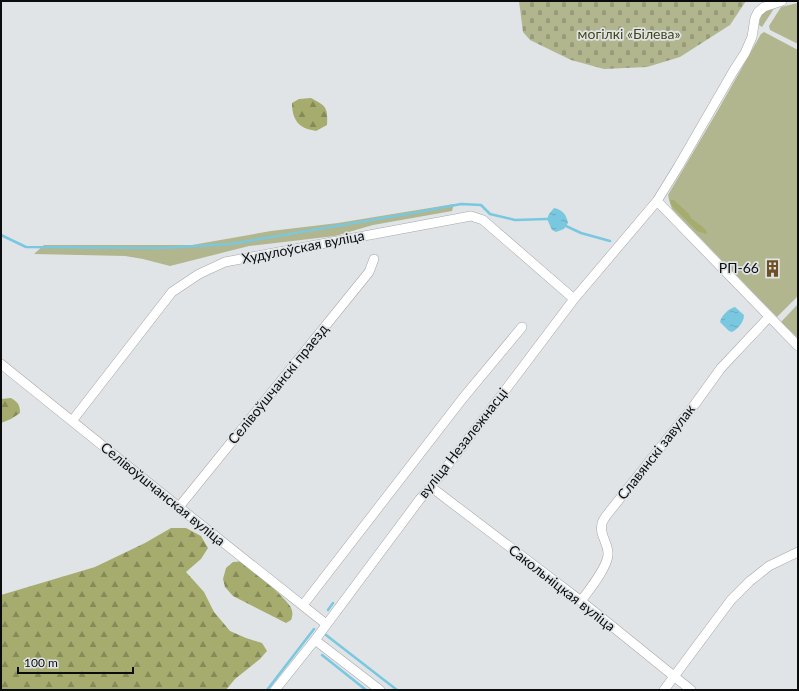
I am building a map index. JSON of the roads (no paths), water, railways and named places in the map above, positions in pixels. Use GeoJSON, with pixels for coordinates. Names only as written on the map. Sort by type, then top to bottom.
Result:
{"type":"FeatureCollection","features":[{"type":"Feature","properties":{"kind":"street","name":"вуліца Незалежнасці"},"geometry":{"type":"LineString","coordinates":[[275,690],[315,640],[420,499],[574,299],[657,200],[745,53],[752,37],[755,18],[758,12],[779,1],[782,1]]}},
{"type":"Feature","properties":{"kind":"street"},"geometry":{"type":"LineString","coordinates":[[657,200],[798,346]]}},
{"type":"Feature","properties":{"kind":"street","name":"Худулоўская вуліца"},"geometry":{"type":"LineString","coordinates":[[72,421],[172,292],[199,274],[225,262],[471,216],[483,220],[574,299]]}},
{"type":"Feature","properties":{"kind":"street","name":"Селівоўшчанскі праезд"},"geometry":{"type":"LineString","coordinates":[[179,507],[368,272],[374,259]]}},
{"type":"Feature","properties":{"kind":"street","name":"Славянскі завулак"},"geometry":{"type":"LineString","coordinates":[[580,601],[604,568],[608,556],[608,548],[601,530],[606,516],[695,404],[721,368],[769,317]]}},
{"type":"Feature","properties":{"kind":"street","name":"вуліца Незалежнасці"},"geometry":{"type":"LineString","coordinates":[[303,605],[463,398],[522,328]]}},
{"type":"Feature","properties":{"kind":"street","name":"Селівоўшчанская вуліца"},"geometry":{"type":"LineString","coordinates":[[1,364],[326,624]]}},
{"type":"Feature","properties":{"kind":"street","name":"Сакольніцкая вуліца"},"geometry":{"type":"LineString","coordinates":[[430,487],[580,601],[691,690]]}},
{"type":"Feature","properties":{"kind":"street"},"geometry":{"type":"LineString","coordinates":[[664,690],[731,600],[750,581],[769,566],[798,552]]}},
{"type":"Feature","properties":{"kind":"street"},"geometry":{"type":"LineString","coordinates":[[315,640],[380,690]]}},
{"type":"Feature","properties":{"kind":"water"},"geometry":{"type":"Polygon","coordinates":[[[554,208],[564,213],[568,223],[564,229],[556,232],[552,230],[547,219],[554,208]]]}},
{"type":"Feature","properties":{"kind":"water"},"geometry":{"type":"Polygon","coordinates":[[[735,307],[744,315],[744,318],[740,325],[732,332],[720,322],[722,317],[730,309],[735,307]]]}},
{"type":"Feature","properties":{"kind":"waterway"},"geometry":{"type":"LineString","coordinates":[[1,235],[26,247],[163,248],[231,244],[461,204],[481,205],[490,214],[515,220],[547,219]]}},
{"type":"Feature","properties":{"kind":"waterway"},"geometry":{"type":"LineString","coordinates":[[566,226],[581,233],[610,241]]}},
{"type":"Feature","properties":{"kind":"waterway"},"geometry":{"type":"LineString","coordinates":[[328,610],[333,603]]}},
{"type":"Feature","properties":{"kind":"waterway"},"geometry":{"type":"LineString","coordinates":[[267,690],[314,629]]}},
{"type":"Feature","properties":{"kind":"waterway"},"geometry":{"type":"LineString","coordinates":[[326,635],[397,690]]}},
{"type":"Feature","properties":{"kind":"waterway"},"geometry":{"type":"LineString","coordinates":[[322,655],[366,690]]}},
{"type":"Feature","properties":{"kind":"place","name":"РП-66"},"geometry":{"type":"Point","coordinates":[772,268]}},
{"type":"Feature","properties":{"kind":"park label","name":"могілкі «Білева»"},"geometry":{"type":"Point","coordinates":[629,34]}}]}
